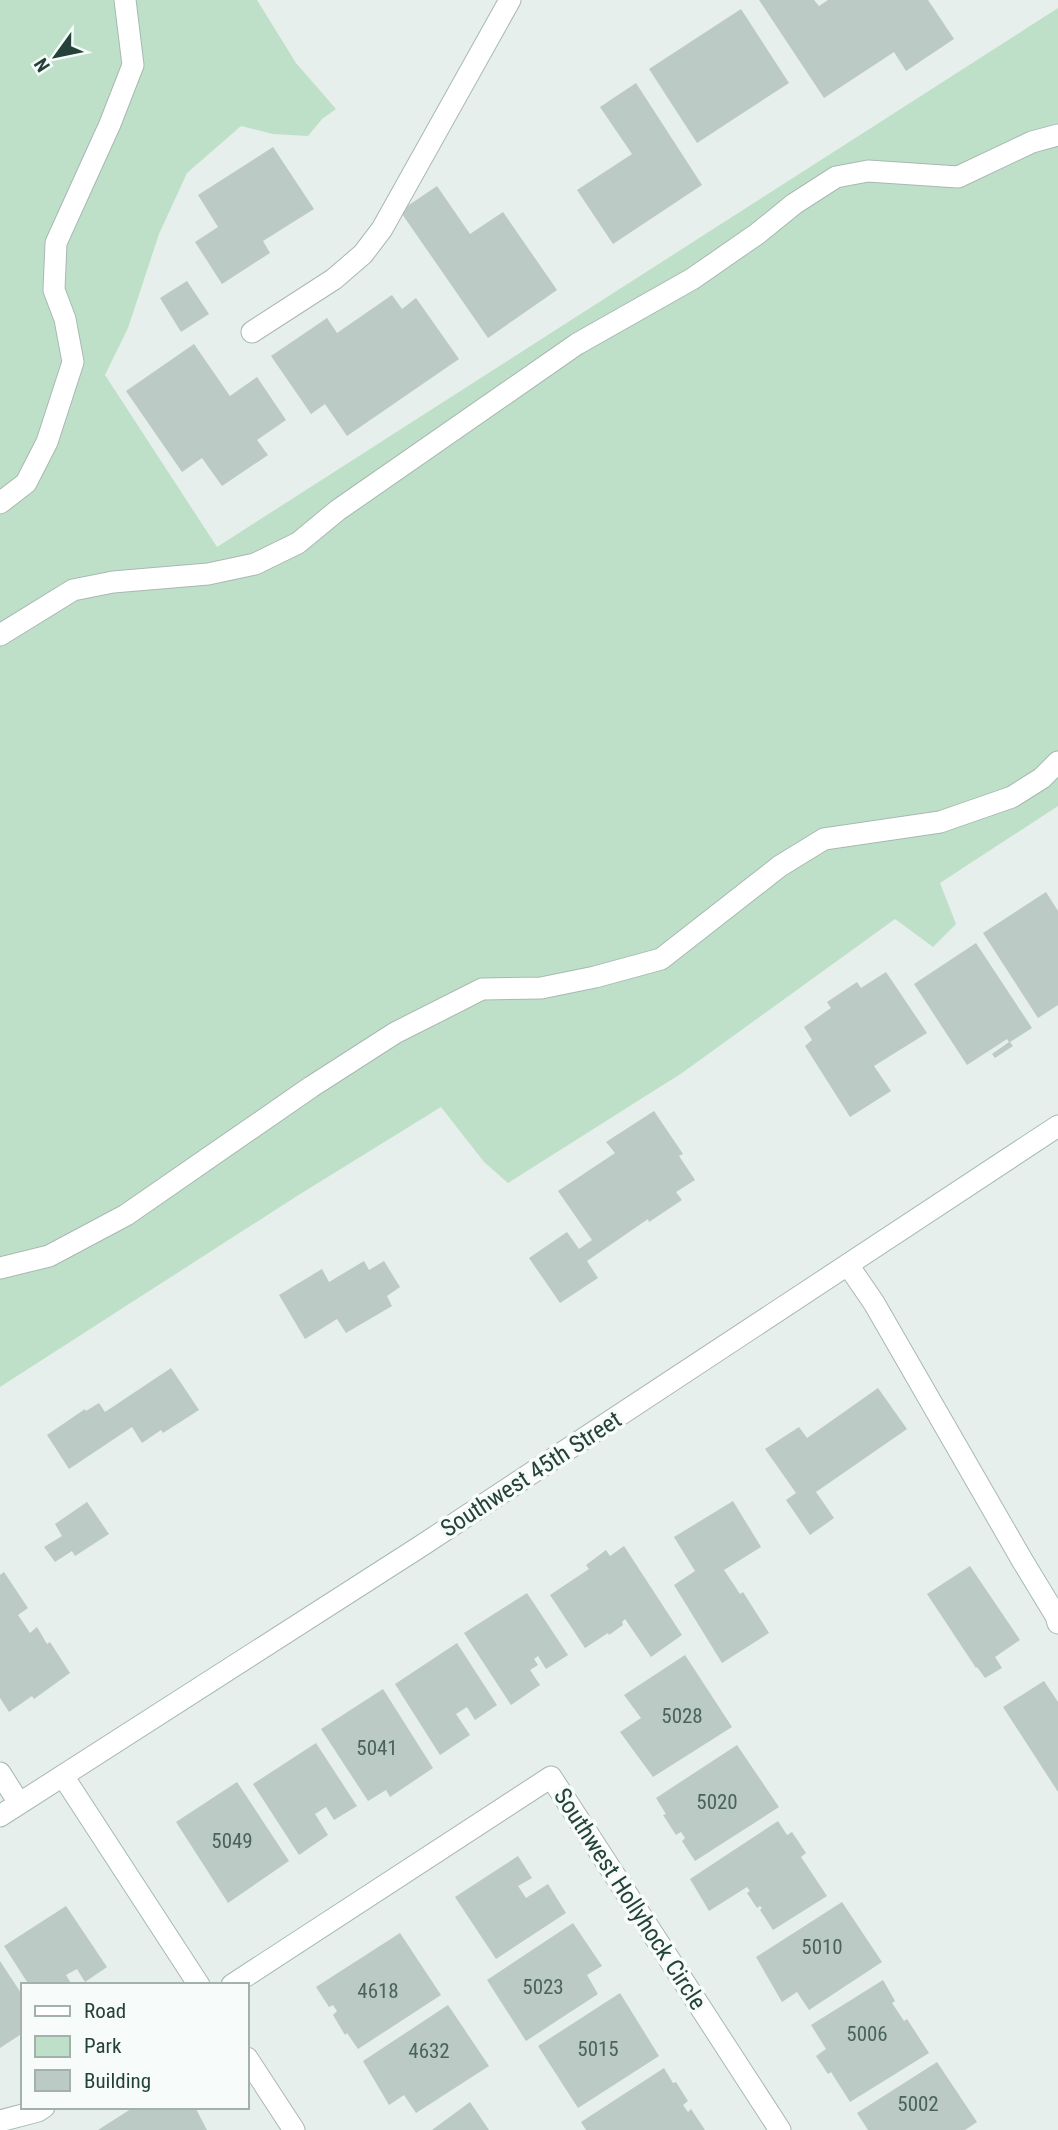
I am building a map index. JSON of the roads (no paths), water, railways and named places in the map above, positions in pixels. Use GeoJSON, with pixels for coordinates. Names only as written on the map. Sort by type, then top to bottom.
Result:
{"type":"FeatureCollection","features":[{"type":"Feature","properties":{"kind":"street"},"geometry":{"type":"LineString","coordinates":[[0,503],[26,483],[47,442],[74,362],[65,319],[54,290],[56,243],[133,65],[125,0]]}},
{"type":"Feature","properties":{"kind":"street"},"geometry":{"type":"LineString","coordinates":[[252,332],[334,279],[363,254],[382,229],[510,0]]}},
{"type":"Feature","properties":{"kind":"street"},"geometry":{"type":"LineString","coordinates":[[0,635],[73,590],[113,582],[208,574],[255,564],[298,543],[338,510],[578,344],[692,279],[757,234],[793,204],[836,177],[868,171],[958,177],[1032,142],[1058,135]]}},
{"type":"Feature","properties":{"kind":"street"},"geometry":{"type":"LineString","coordinates":[[0,1268],[49,1256],[126,1215],[395,1033],[482,989],[541,988],[661,959],[780,866],[824,839],[940,822],[1012,797],[1042,778],[1058,762]]}},
{"type":"Feature","properties":{"kind":"street","name":"Southwest 45th Street"},"geometry":{"type":"LineString","coordinates":[[0,1816],[421,1546],[1058,1126]]}},
{"type":"Feature","properties":{"kind":"street"},"geometry":{"type":"LineString","coordinates":[[848,1265],[881,1315],[1058,1623]]}},
{"type":"Feature","properties":{"kind":"street"},"geometry":{"type":"LineString","coordinates":[[0,1773],[19,1803]]}},
{"type":"Feature","properties":{"kind":"street"},"geometry":{"type":"LineString","coordinates":[[63,1776],[198,1983]]}},
{"type":"Feature","properties":{"kind":"street","name":"Southwest Hollyhock Circle"},"geometry":{"type":"LineString","coordinates":[[235,1983],[551,1777],[780,2130]]}},
{"type":"Feature","properties":{"kind":"street"},"geometry":{"type":"LineString","coordinates":[[248,2060],[294,2130]]}},
{"type":"Feature","properties":{"kind":"street"},"geometry":{"type":"LineString","coordinates":[[0,2121],[41,2109]]}}]}
